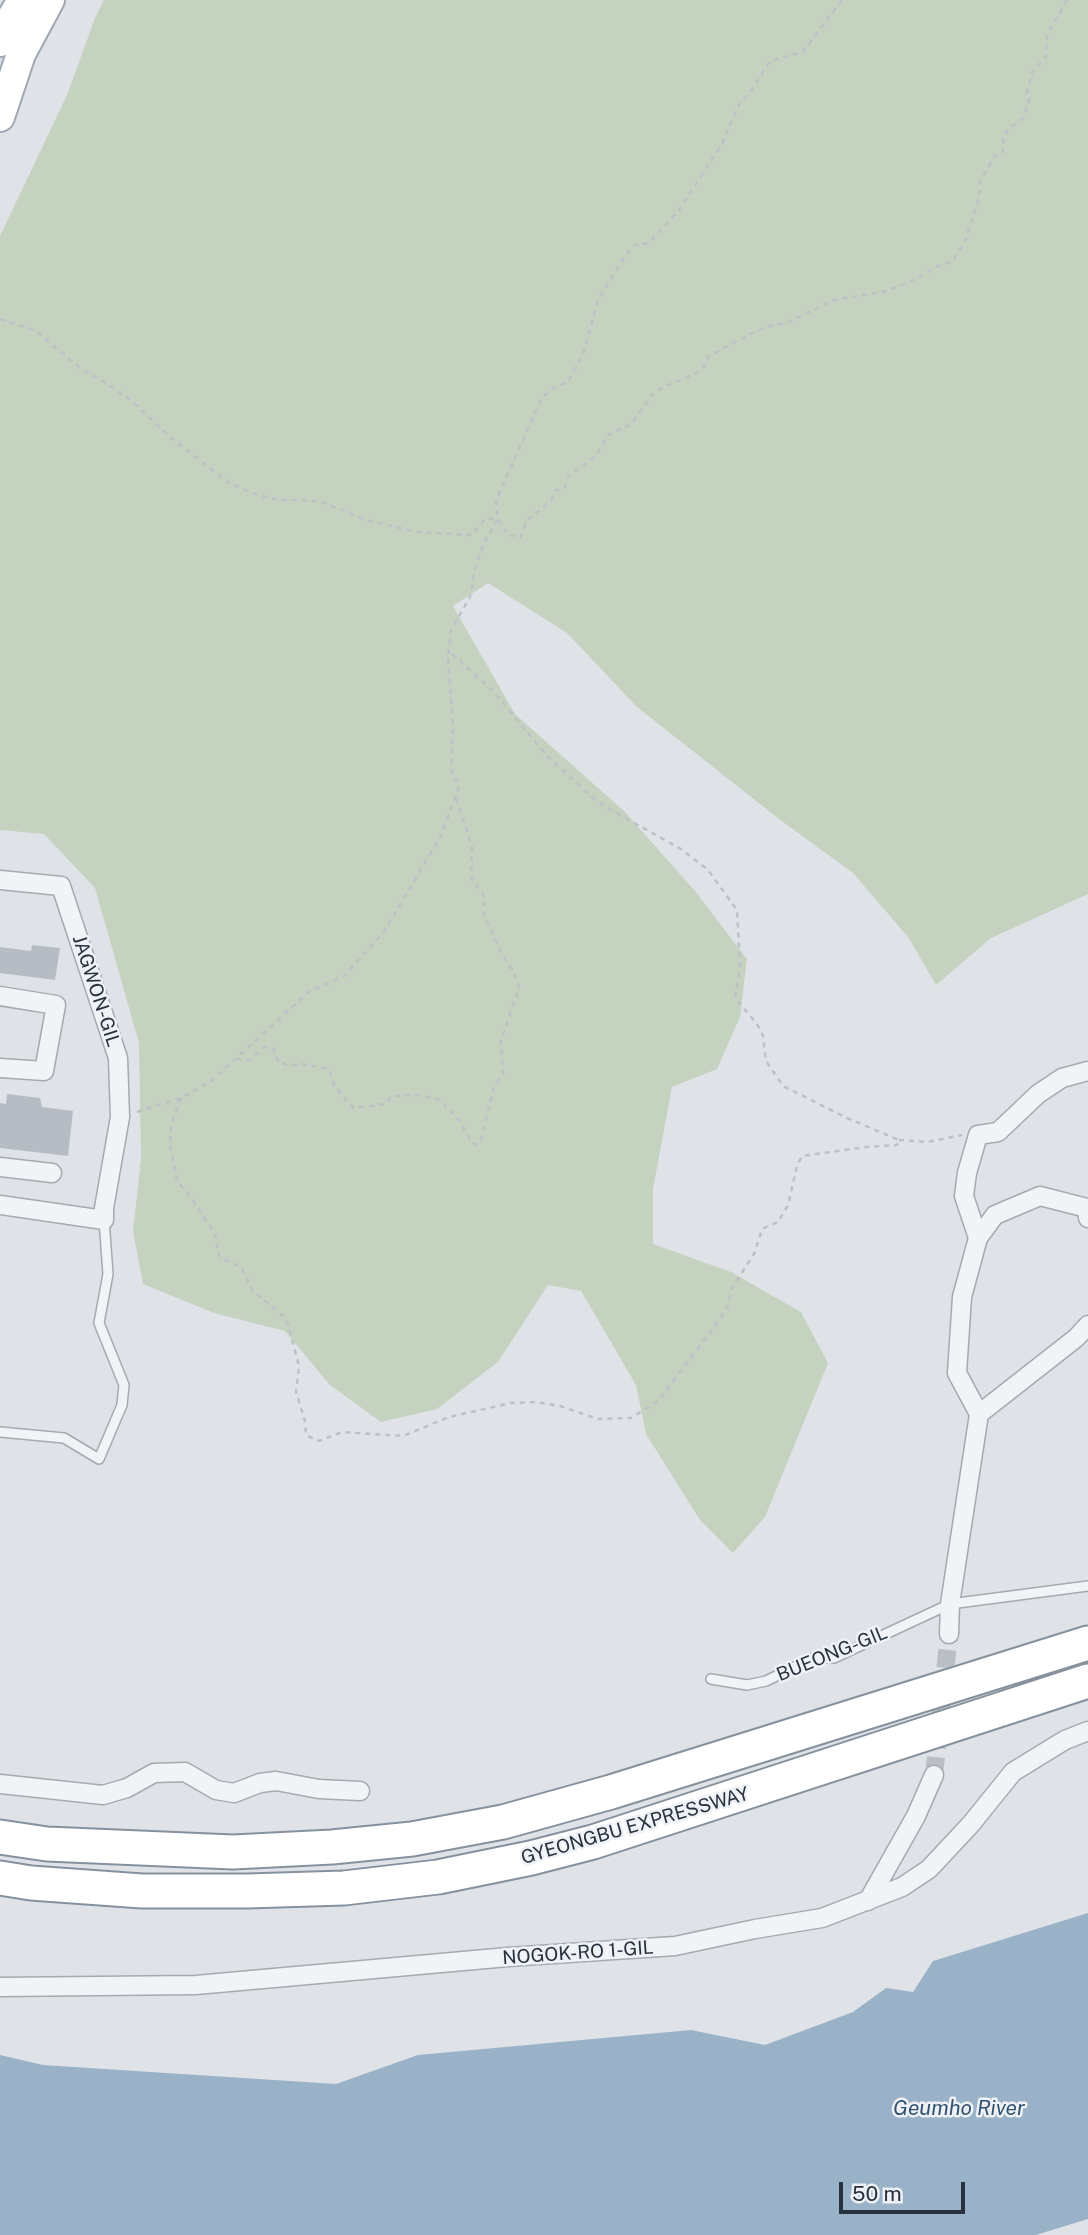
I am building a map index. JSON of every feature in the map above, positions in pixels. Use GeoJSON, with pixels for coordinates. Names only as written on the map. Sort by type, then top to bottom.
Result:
{"type":"FeatureCollection","features":[{"type":"Feature","properties":{"kind":"highway","name":"GYEONGBU EXPRESSWAY"},"geometry":{"type":"LineString","coordinates":[[0,1837],[47,1844],[233,1852],[332,1847],[412,1839],[503,1822],[611,1793],[1088,1643]]}},
{"type":"Feature","properties":{"kind":"highway","name":"GYEONGBU EXPRESSWAY"},"geometry":{"type":"LineString","coordinates":[[0,1878],[31,1883],[142,1891],[247,1891],[344,1888],[438,1877],[593,1842],[1088,1681]]}},
{"type":"Feature","properties":{"kind":"main road"},"geometry":{"type":"LineString","coordinates":[[0,42],[22,0]]}},
{"type":"Feature","properties":{"kind":"main road"},"geometry":{"type":"LineString","coordinates":[[0,117],[21,54],[50,0]]}},
{"type":"Feature","properties":{"kind":"street","name":"JAGWON-GIL"},"geometry":{"type":"LineString","coordinates":[[0,880],[61,886],[118,1058],[120,1117],[104,1220]]}},
{"type":"Feature","properties":{"kind":"street"},"geometry":{"type":"LineString","coordinates":[[0,996],[55,1005],[44,1071],[0,1068]]}},
{"type":"Feature","properties":{"kind":"street"},"geometry":{"type":"LineString","coordinates":[[978,1238],[964,1196],[967,1173],[978,1135],[998,1132],[1038,1094],[1062,1078],[1088,1070]]}},
{"type":"Feature","properties":{"kind":"street"},"geometry":{"type":"LineString","coordinates":[[0,1167],[52,1173]]}},
{"type":"Feature","properties":{"kind":"street"},"geometry":{"type":"LineString","coordinates":[[949,1634],[950,1604],[979,1414],[957,1373],[962,1297],[978,1238],[995,1215],[1040,1196],[1087,1208],[1088,1217]]}},
{"type":"Feature","properties":{"kind":"street"},"geometry":{"type":"LineString","coordinates":[[0,1205],[104,1220]]}},
{"type":"Feature","properties":{"kind":"street"},"geometry":{"type":"LineString","coordinates":[[979,1414],[1076,1338],[1088,1325]]}},
{"type":"Feature","properties":{"kind":"street","name":"NOGOK-RO 1-GIL"},"geometry":{"type":"LineString","coordinates":[[0,1987],[196,1985],[508,1957],[675,1946],[821,1918],[902,1886],[929,1869],[1013,1773],[1065,1740],[1088,1731]]}},
{"type":"Feature","properties":{"kind":"street"},"geometry":{"type":"LineString","coordinates":[[0,1784],[103,1795],[127,1787],[154,1773],[184,1772],[216,1790],[234,1793],[276,1780],[319,1789],[360,1791]]}},
{"type":"Feature","properties":{"kind":"street"},"geometry":{"type":"LineString","coordinates":[[868,1900],[916,1816],[934,1775]]}},
{"type":"Feature","properties":{"kind":"lane"},"geometry":{"type":"LineString","coordinates":[[0,1432],[64,1438],[99,1459],[122,1405],[124,1385],[99,1323],[108,1274],[104,1220]]}},
{"type":"Feature","properties":{"kind":"lane","name":"BUEONG-GIL"},"geometry":{"type":"LineString","coordinates":[[710,1679],[747,1685],[766,1681],[813,1658],[834,1658],[950,1604],[1088,1586]]}},
{"type":"Feature","properties":{"kind":"path"},"geometry":{"type":"LineString","coordinates":[[842,0],[803,52],[769,61],[753,88],[738,106],[722,144],[679,210],[649,243],[635,245],[624,258],[598,300],[584,351],[568,382],[552,389],[541,399],[496,500],[498,519],[508,535],[522,537],[527,520],[551,501],[555,491],[565,487],[568,477],[596,456],[608,435],[631,424],[652,395],[663,387],[703,368],[709,356],[754,332],[787,323],[833,300],[883,292],[953,261],[964,244],[979,198],[980,181],[995,156],[1003,152],[1003,137],[1022,119],[1029,103],[1027,93],[1032,72],[1046,57],[1047,35],[1067,0]]}},
{"type":"Feature","properties":{"kind":"path"},"geometry":{"type":"LineString","coordinates":[[0,319],[37,331],[81,369],[132,401],[170,437],[229,483],[257,495],[280,500],[320,500],[366,520],[417,532],[472,535],[485,519],[498,519]]}},
{"type":"Feature","properties":{"kind":"path"},"geometry":{"type":"LineString","coordinates":[[120,1117],[181,1098],[211,1081],[310,991],[343,977],[383,933],[441,836],[459,786],[451,771],[453,725],[448,659],[451,630],[470,597],[475,568],[485,541],[498,519]]}},
{"type":"Feature","properties":{"kind":"path"},"geometry":{"type":"LineString","coordinates":[[450,652],[493,691],[548,757],[592,797],[609,809],[665,838],[708,870],[737,910],[740,968],[735,998],[757,1024],[763,1036],[766,1061],[783,1086],[899,1140],[928,1142],[978,1135]]}},
{"type":"Feature","properties":{"kind":"path"},"geometry":{"type":"LineString","coordinates":[[236,1059],[250,1060],[264,1047],[274,1049],[278,1061],[288,1066],[302,1064],[329,1069],[334,1084],[354,1108],[384,1104],[392,1096],[417,1095],[440,1100],[459,1120],[475,1145],[481,1140],[494,1087],[503,1074],[501,1040],[519,988],[484,913],[485,897],[471,878],[472,846],[455,794]]}},
{"type":"Feature","properties":{"kind":"path"},"geometry":{"type":"LineString","coordinates":[[181,1098],[171,1125],[170,1144],[177,1181],[215,1234],[219,1257],[241,1267],[253,1291],[282,1315],[288,1324],[299,1366],[296,1392],[305,1421],[306,1435],[319,1441],[342,1432],[403,1436],[449,1417],[511,1403],[535,1402],[560,1406],[598,1419],[631,1418],[658,1401],[727,1308],[732,1288],[754,1254],[762,1229],[778,1222],[788,1205],[802,1156],[897,1145],[899,1140]]}},
{"type":"Feature","properties":{"kind":"green space"},"geometry":{"type":"Polygon","coordinates":[[[104,0],[1088,0],[1088,894],[991,938],[936,985],[908,937],[853,873],[779,819],[637,707],[567,633],[488,583],[453,606],[515,714],[624,811],[695,891],[747,959],[740,1017],[717,1069],[672,1087],[653,1189],[653,1244],[731,1272],[801,1312],[828,1363],[765,1517],[733,1553],[700,1520],[646,1434],[636,1385],[581,1291],[548,1285],[498,1362],[437,1409],[381,1422],[330,1385],[285,1331],[214,1313],[143,1284],[133,1231],[141,1159],[139,1043],[95,888],[44,834],[0,830],[0,236],[67,95],[104,0]]]}},
{"type":"Feature","properties":{"kind":"water","name":"Geumho River"},"geometry":{"type":"Polygon","coordinates":[[[1088,1913],[1088,2219],[1036,2235],[0,2235],[0,2055],[43,2065],[336,2084],[418,2055],[691,2030],[765,2045],[853,2012],[886,1988],[913,1992],[933,1961],[1088,1913]]]}},
{"type":"Feature","properties":{"kind":"building"},"geometry":{"type":"Polygon","coordinates":[[[32,945],[60,948],[55,980],[0,973],[0,947],[31,951],[32,945]]]}},
{"type":"Feature","properties":{"kind":"building"},"geometry":{"type":"Polygon","coordinates":[[[7,1094],[40,1098],[42,1107],[73,1111],[68,1156],[0,1148],[0,1103],[6,1104],[7,1094]]]}},
{"type":"Feature","properties":{"kind":"tunnel"},"geometry":{"type":"LineString","coordinates":[[934,1775],[949,1634]]}}]}
